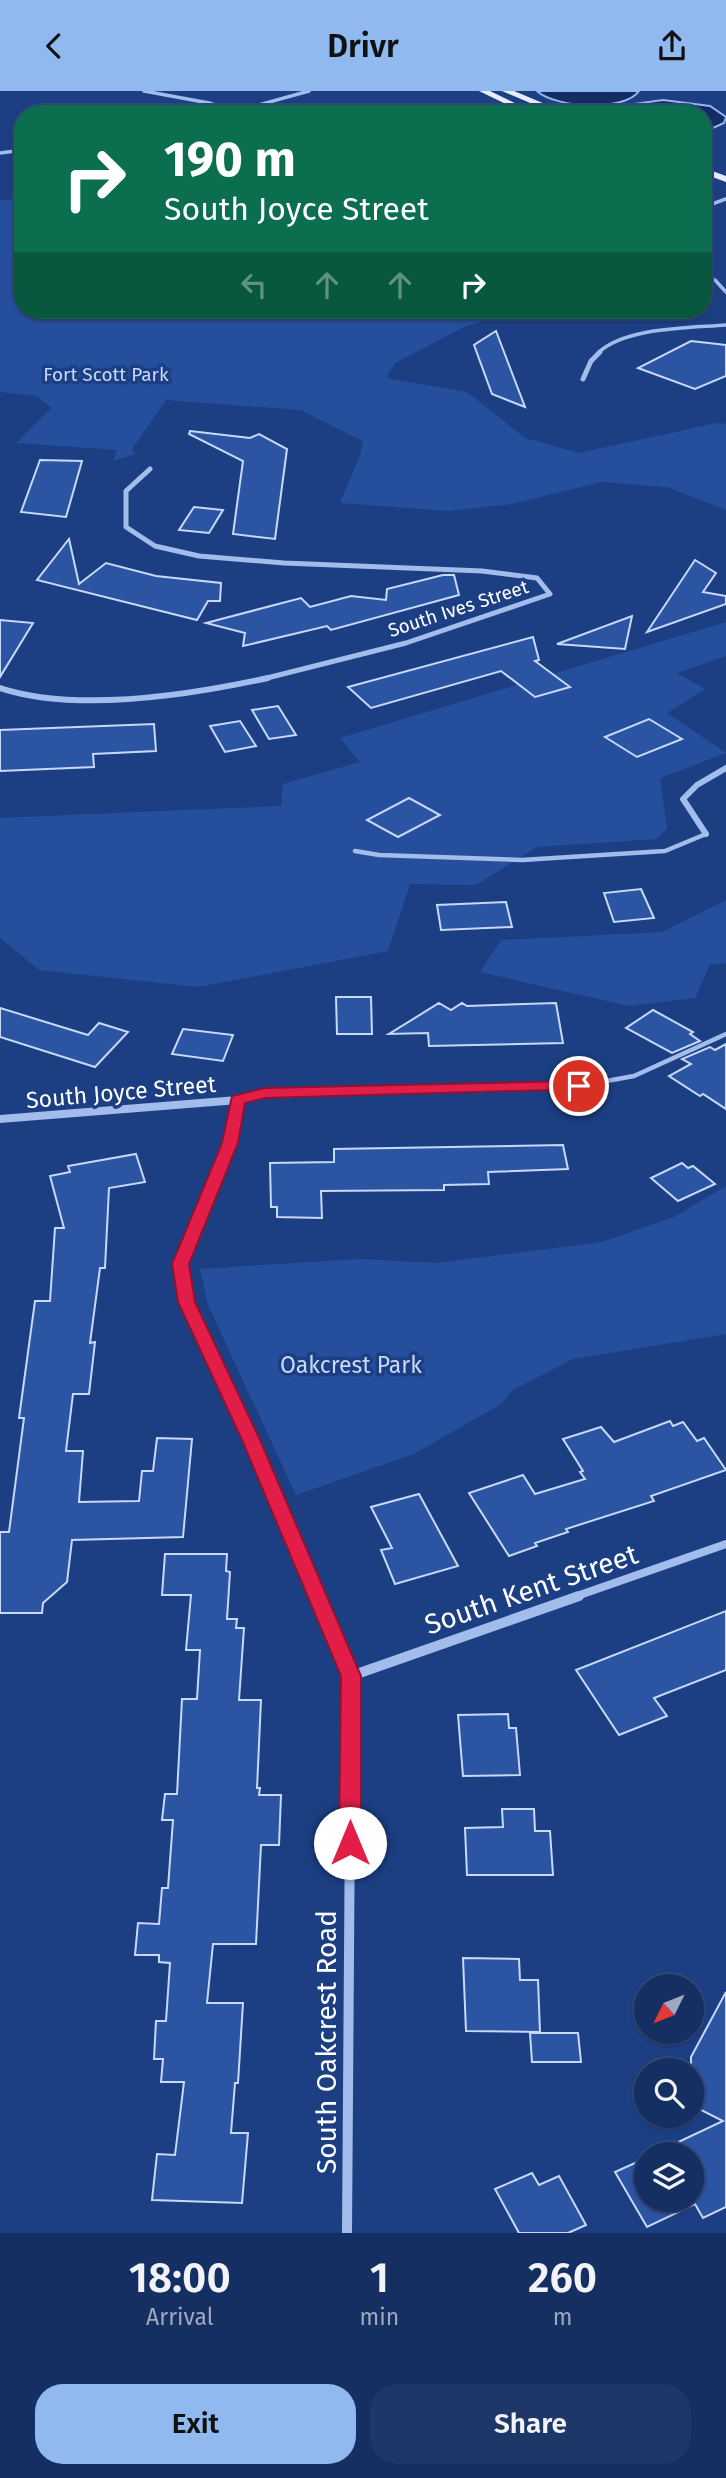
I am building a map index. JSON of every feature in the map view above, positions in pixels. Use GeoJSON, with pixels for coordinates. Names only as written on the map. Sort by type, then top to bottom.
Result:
{"type":"FeatureCollection","features":[{"type":"Feature","properties":{"kind":"main road"},"geometry":{"type":"LineString","coordinates":[[483,91],[518,105]]}},
{"type":"Feature","properties":{"kind":"main road"},"geometry":{"type":"LineString","coordinates":[[506,91],[542,105]]}},
{"type":"Feature","properties":{"kind":"street"},"geometry":{"type":"LineString","coordinates":[[144,91],[216,105]]}},
{"type":"Feature","properties":{"kind":"street"},"geometry":{"type":"LineString","coordinates":[[172,96],[186,91]]}},
{"type":"Feature","properties":{"kind":"street"},"geometry":{"type":"LineString","coordinates":[[258,105],[309,91]]}},
{"type":"Feature","properties":{"kind":"street"},"geometry":{"type":"LineString","coordinates":[[715,280],[726,279]]}},
{"type":"Feature","properties":{"kind":"street"},"geometry":{"type":"LineString","coordinates":[[715,280],[726,292]]}},
{"type":"Feature","properties":{"kind":"street"},"geometry":{"type":"LineString","coordinates":[[583,379],[593,357],[617,341],[655,331],[726,325]]}},
{"type":"Feature","properties":{"kind":"street","name":"South Ives Street"},"geometry":{"type":"LineString","coordinates":[[0,688],[18,695],[96,699],[188,694],[312,669],[458,629],[550,594],[537,578],[482,571],[260,561],[199,556],[155,546],[126,527],[126,491],[150,469]]}},
{"type":"Feature","properties":{"kind":"street"},"geometry":{"type":"LineString","coordinates":[[706,834],[683,799],[696,785],[726,768]]}},
{"type":"Feature","properties":{"kind":"street","name":"South Joyce Street"},"geometry":{"type":"LineString","coordinates":[[0,1119],[238,1100],[265,1093],[579,1086]]}},
{"type":"Feature","properties":{"kind":"street","name":"South Oakcrest Road"},"geometry":{"type":"LineString","coordinates":[[238,1100],[230,1143],[180,1264],[187,1302],[251,1440],[351,1676],[347,2233]]}},
{"type":"Feature","properties":{"kind":"street","name":"South Kent Street"},"geometry":{"type":"LineString","coordinates":[[351,1676],[726,1544]]}},
{"type":"Feature","properties":{"kind":"lane"},"geometry":{"type":"LineString","coordinates":[[355,851],[379,855],[522,860],[665,851],[706,834]]}},
{"type":"Feature","properties":{"kind":"lane"},"geometry":{"type":"LineString","coordinates":[[579,1086],[634,1076],[726,1034]]}},
{"type":"Feature","properties":{"kind":"green space","name":"Fort Scott Park"},"geometry":{"type":"Polygon","coordinates":[[[14,199],[14,319],[489,319],[464,327],[395,363],[386,378],[467,392],[525,438],[579,453],[716,423],[726,424],[726,510],[667,487],[601,482],[512,504],[448,511],[340,503],[360,456],[363,441],[301,410],[166,400],[132,449],[136,454],[113,461],[117,450],[16,443],[52,408],[36,396],[0,392],[0,200],[14,199]]]}},
{"type":"Feature","properties":{"kind":"green space"},"geometry":{"type":"Polygon","coordinates":[[[726,622],[726,656],[677,673],[705,689],[667,713],[726,753],[660,778],[667,829],[656,839],[537,847],[476,885],[410,884],[388,951],[198,987],[39,970],[0,938],[0,818],[281,806],[283,784],[360,762],[340,738],[726,622]]]}},
{"type":"Feature","properties":{"kind":"green space"},"geometry":{"type":"Polygon","coordinates":[[[726,900],[726,963],[710,965],[695,998],[629,1006],[480,972],[501,940],[662,932],[726,900]]]}},
{"type":"Feature","properties":{"kind":"green space","name":"Oakcrest Park"},"geometry":{"type":"Polygon","coordinates":[[[726,1186],[726,1334],[573,1359],[513,1390],[501,1404],[414,1454],[296,1495],[208,1305],[200,1269],[359,1259],[437,1263],[602,1242],[676,1216],[726,1186]]]}},
{"type":"Feature","properties":{"kind":"shaded area"},"geometry":{"type":"Polygon","coordinates":[[[537,91],[639,91],[620,102],[590,105],[559,101],[537,91]]]}},
{"type":"Feature","properties":{"kind":"shaded area"},"geometry":{"type":"Polygon","coordinates":[[[663,100],[702,105],[632,105],[663,100]]]}},
{"type":"Feature","properties":{"kind":"shaded area"},"geometry":{"type":"Polygon","coordinates":[[[712,107],[726,117],[724,123],[712,128],[712,107]]]}},
{"type":"Feature","properties":{"kind":"building"},"geometry":{"type":"Polygon","coordinates":[[[496,331],[525,407],[492,394],[474,345],[496,331]]]}},
{"type":"Feature","properties":{"kind":"building"},"geometry":{"type":"Polygon","coordinates":[[[691,341],[726,345],[726,376],[695,389],[638,368],[691,341]]]}},
{"type":"Feature","properties":{"kind":"building"},"geometry":{"type":"Polygon","coordinates":[[[190,431],[250,438],[259,434],[287,449],[275,539],[233,534],[243,461],[189,434],[190,431]]]}},
{"type":"Feature","properties":{"kind":"building"},"geometry":{"type":"Polygon","coordinates":[[[40,460],[82,461],[66,517],[21,512],[40,460]]]}},
{"type":"Feature","properties":{"kind":"building"},"geometry":{"type":"Polygon","coordinates":[[[194,507],[223,510],[209,533],[179,530],[194,507]]]}},
{"type":"Feature","properties":{"kind":"building"},"geometry":{"type":"Polygon","coordinates":[[[69,539],[79,584],[106,563],[156,576],[221,583],[220,601],[208,601],[197,620],[37,580],[69,539]]]}},
{"type":"Feature","properties":{"kind":"building"},"geometry":{"type":"Polygon","coordinates":[[[695,560],[716,573],[703,592],[726,596],[726,604],[647,632],[695,560]]]}},
{"type":"Feature","properties":{"kind":"building"},"geometry":{"type":"Polygon","coordinates":[[[443,575],[454,575],[459,595],[331,630],[327,626],[243,646],[245,633],[206,623],[301,598],[310,607],[351,596],[386,600],[387,589],[443,575]]]}},
{"type":"Feature","properties":{"kind":"building"},"geometry":{"type":"Polygon","coordinates":[[[632,616],[625,649],[557,644],[632,616]]]}},
{"type":"Feature","properties":{"kind":"building"},"geometry":{"type":"Polygon","coordinates":[[[0,620],[33,623],[0,677],[0,620]]]}},
{"type":"Feature","properties":{"kind":"building"},"geometry":{"type":"Polygon","coordinates":[[[533,637],[539,660],[535,661],[570,687],[535,697],[501,671],[371,708],[348,687],[533,637]]]}},
{"type":"Feature","properties":{"kind":"building"},"geometry":{"type":"Polygon","coordinates":[[[278,706],[296,735],[269,739],[252,710],[278,706]]]}},
{"type":"Feature","properties":{"kind":"building"},"geometry":{"type":"Polygon","coordinates":[[[649,719],[682,739],[637,757],[605,737],[649,719]]]}},
{"type":"Feature","properties":{"kind":"building"},"geometry":{"type":"Polygon","coordinates":[[[240,721],[256,746],[225,752],[210,726],[240,721]]]}},
{"type":"Feature","properties":{"kind":"building"},"geometry":{"type":"Polygon","coordinates":[[[154,724],[156,751],[93,754],[94,767],[0,771],[0,730],[154,724]]]}},
{"type":"Feature","properties":{"kind":"building"},"geometry":{"type":"Polygon","coordinates":[[[409,798],[440,815],[398,837],[367,820],[409,798]]]}},
{"type":"Feature","properties":{"kind":"building"},"geometry":{"type":"Polygon","coordinates":[[[641,889],[654,918],[614,922],[604,893],[641,889]]]}},
{"type":"Feature","properties":{"kind":"building"},"geometry":{"type":"Polygon","coordinates":[[[506,902],[512,927],[441,930],[437,905],[506,902]]]}},
{"type":"Feature","properties":{"kind":"building"},"geometry":{"type":"Polygon","coordinates":[[[336,997],[371,997],[372,1034],[337,1034],[336,997]]]}},
{"type":"Feature","properties":{"kind":"building"},"geometry":{"type":"Polygon","coordinates":[[[439,1003],[451,1010],[462,1003],[467,1006],[556,1003],[563,1043],[429,1046],[428,1033],[389,1034],[439,1003]]]}},
{"type":"Feature","properties":{"kind":"building"},"geometry":{"type":"Polygon","coordinates":[[[0,1008],[88,1035],[99,1023],[128,1032],[95,1067],[0,1037],[0,1008]]]}},
{"type":"Feature","properties":{"kind":"building"},"geometry":{"type":"Polygon","coordinates":[[[653,1010],[693,1032],[690,1034],[700,1041],[672,1053],[626,1028],[653,1010]]]}},
{"type":"Feature","properties":{"kind":"building"},"geometry":{"type":"Polygon","coordinates":[[[183,1029],[233,1035],[223,1061],[172,1054],[183,1029]]]}},
{"type":"Feature","properties":{"kind":"building"},"geometry":{"type":"Polygon","coordinates":[[[726,1044],[726,1109],[669,1076],[691,1064],[682,1059],[710,1047],[715,1050],[726,1044]]]}},
{"type":"Feature","properties":{"kind":"building"},"geometry":{"type":"Polygon","coordinates":[[[563,1145],[568,1169],[488,1172],[489,1184],[444,1185],[444,1190],[321,1191],[322,1218],[277,1217],[277,1207],[271,1207],[270,1163],[334,1162],[334,1149],[563,1145]]]}},
{"type":"Feature","properties":{"kind":"building"},"geometry":{"type":"Polygon","coordinates":[[[136,1154],[145,1182],[109,1188],[105,1268],[100,1268],[90,1343],[95,1342],[89,1394],[73,1394],[66,1451],[83,1451],[79,1502],[139,1501],[142,1471],[153,1471],[157,1438],[192,1439],[183,1537],[72,1540],[67,1582],[43,1603],[42,1613],[0,1613],[0,1532],[9,1532],[24,1418],[19,1418],[35,1301],[50,1301],[55,1228],[64,1228],[50,1176],[70,1172],[68,1166],[136,1154]]]}},
{"type":"Feature","properties":{"kind":"building"},"geometry":{"type":"Polygon","coordinates":[[[682,1163],[688,1168],[693,1166],[715,1184],[678,1201],[651,1178],[682,1163]]]}},
{"type":"Feature","properties":{"kind":"building"},"geometry":{"type":"Polygon","coordinates":[[[670,1421],[673,1426],[683,1422],[697,1441],[704,1438],[726,1470],[651,1496],[654,1501],[566,1529],[568,1532],[535,1543],[537,1546],[509,1556],[469,1493],[523,1475],[535,1494],[585,1479],[580,1472],[583,1471],[563,1439],[601,1427],[614,1442],[670,1421]]]}},
{"type":"Feature","properties":{"kind":"building"},"geometry":{"type":"Polygon","coordinates":[[[419,1494],[458,1566],[395,1584],[381,1550],[392,1548],[371,1507],[419,1494]]]}},
{"type":"Feature","properties":{"kind":"building"},"geometry":{"type":"Polygon","coordinates":[[[165,1554],[227,1554],[226,1571],[230,1572],[227,1619],[237,1619],[236,1628],[244,1628],[239,1700],[261,1700],[257,1788],[260,1788],[259,1795],[281,1795],[279,1845],[261,1845],[256,1944],[213,1944],[207,2003],[243,2003],[238,2083],[235,2083],[231,2133],[248,2133],[242,2203],[152,2200],[157,2154],[175,2155],[184,2082],[161,2082],[163,2059],[154,2059],[156,2021],[166,2021],[170,1963],[159,1962],[159,1955],[135,1955],[138,1923],[159,1924],[162,1888],[168,1888],[173,1820],[162,1820],[165,1794],[177,1794],[182,1699],[197,1699],[200,1650],[186,1650],[191,1595],[162,1595],[165,1554]]]}},
{"type":"Feature","properties":{"kind":"building"},"geometry":{"type":"Polygon","coordinates":[[[726,1611],[726,1670],[654,1698],[667,1716],[619,1735],[576,1670],[726,1611]]]}},
{"type":"Feature","properties":{"kind":"building"},"geometry":{"type":"Polygon","coordinates":[[[508,1714],[509,1728],[516,1728],[520,1775],[463,1776],[458,1715],[508,1714]]]}},
{"type":"Feature","properties":{"kind":"building"},"geometry":{"type":"Polygon","coordinates":[[[502,1809],[534,1809],[535,1831],[550,1831],[553,1875],[467,1875],[465,1828],[503,1827],[502,1809]]]}},
{"type":"Feature","properties":{"kind":"building"},"geometry":{"type":"Polygon","coordinates":[[[463,1958],[519,1959],[520,1980],[538,1980],[540,2032],[466,2031],[463,1958]]]}},
{"type":"Feature","properties":{"kind":"building"},"geometry":{"type":"Polygon","coordinates":[[[726,1992],[726,2207],[703,2218],[700,2212],[704,2212],[704,2142],[678,2142],[723,2121],[704,2112],[704,2058],[691,2058],[698,2044],[704,2044],[704,2033],[726,1992]]]}},
{"type":"Feature","properties":{"kind":"building"},"geometry":{"type":"Polygon","coordinates":[[[530,2033],[578,2033],[581,2062],[532,2062],[530,2033]]]}},
{"type":"Feature","properties":{"kind":"building"},"geometry":{"type":"Polygon","coordinates":[[[634,2163],[634,2205],[615,2172],[634,2163]]]}},
{"type":"Feature","properties":{"kind":"building"},"geometry":{"type":"Polygon","coordinates":[[[532,2173],[539,2185],[559,2176],[586,2225],[568,2233],[519,2233],[495,2189],[532,2173]]]}},
{"type":"Feature","properties":{"kind":"building"},"geometry":{"type":"Polygon","coordinates":[[[638,2212],[678,2212],[647,2227],[638,2212]]]}},
{"type":"Feature","properties":{"kind":"route"},"geometry":{"type":"LineString","coordinates":[[350,1843],[351,1676],[251,1440],[187,1302],[180,1264],[230,1143],[238,1100],[265,1093],[579,1086]]}}]}
